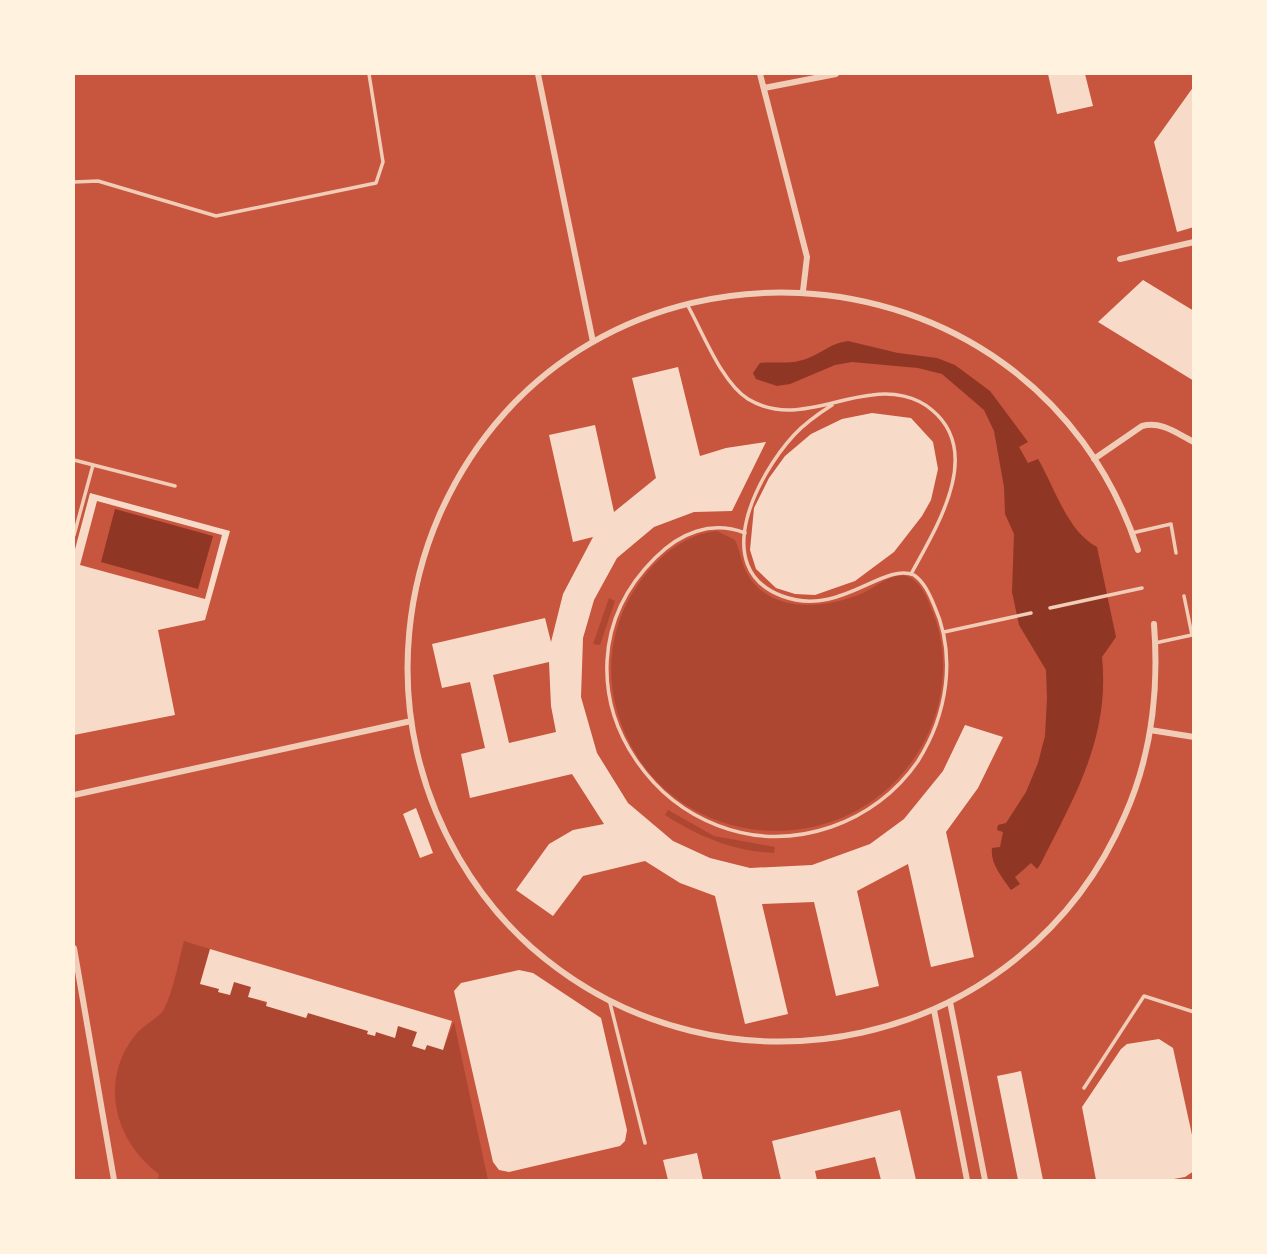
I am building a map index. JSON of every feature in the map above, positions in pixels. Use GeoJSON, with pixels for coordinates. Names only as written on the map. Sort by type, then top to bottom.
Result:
{"type":"FeatureCollection","features":[{"type":"Feature","properties":{"kind":"street"},"geometry":{"type":"LineString","coordinates":[[538,74],[593,342]]}},
{"type":"Feature","properties":{"kind":"street"},"geometry":{"type":"LineString","coordinates":[[760,74],[807,257],[803,291]]}},
{"type":"Feature","properties":{"kind":"street"},"geometry":{"type":"LineString","coordinates":[[764,88],[836,74]]}},
{"type":"Feature","properties":{"kind":"street"},"geometry":{"type":"LineString","coordinates":[[1121,259],[1194,242]]}},
{"type":"Feature","properties":{"kind":"street"},"geometry":{"type":"LineString","coordinates":[[1138,550],[1114,492],[1068,423],[1029,383],[961,336],[884,305],[803,291],[747,292],[687,303],[640,318],[593,342],[545,375],[505,414],[471,457],[443,506],[424,557],[411,612],[407,667],[411,721],[432,803],[470,877],[524,940],[567,975],[610,1001],[692,1032],[774,1043],[857,1035],[934,1010],[984,982],[1028,949],[1084,887],[1125,815],[1143,762],[1156,680],[1154,624]]}},
{"type":"Feature","properties":{"kind":"street"},"geometry":{"type":"LineString","coordinates":[[1094,459],[1142,426],[1150,424],[1167,427],[1194,442]]}},
{"type":"Feature","properties":{"kind":"street"},"geometry":{"type":"LineString","coordinates":[[74,795],[411,721]]}},
{"type":"Feature","properties":{"kind":"street"},"geometry":{"type":"LineString","coordinates":[[1150,730],[1194,737]]}},
{"type":"Feature","properties":{"kind":"street"},"geometry":{"type":"LineString","coordinates":[[74,948],[114,1181]]}},
{"type":"Feature","properties":{"kind":"street"},"geometry":{"type":"LineString","coordinates":[[950,1002],[985,1181]]}},
{"type":"Feature","properties":{"kind":"street"},"geometry":{"type":"LineString","coordinates":[[934,1010],[967,1181]]}},
{"type":"Feature","properties":{"kind":"lane"},"geometry":{"type":"LineString","coordinates":[[74,182],[98,181],[216,216],[376,183],[383,162],[369,74]]}},
{"type":"Feature","properties":{"kind":"lane"},"geometry":{"type":"LineString","coordinates":[[687,303],[728,379],[748,399],[775,409],[832,405],[872,395],[902,395],[930,407],[948,426],[953,436],[956,458],[948,497],[911,574]]}},
{"type":"Feature","properties":{"kind":"lane"},"geometry":{"type":"LineString","coordinates":[[745,533],[727,526],[706,528],[688,534],[658,555],[624,598],[609,645],[610,699],[629,750],[663,793],[701,818],[744,833],[782,836],[821,831],[873,806],[915,765],[934,732],[947,675],[943,632],[928,590],[911,574],[893,572],[863,589],[825,601],[794,600],[772,592],[752,575],[746,561],[745,533],[751,501],[766,471],[801,428],[832,405]]}},
{"type":"Feature","properties":{"kind":"lane"},"geometry":{"type":"LineString","coordinates":[[74,460],[175,486]]}},
{"type":"Feature","properties":{"kind":"lane"},"geometry":{"type":"LineString","coordinates":[[74,535],[93,465]]}},
{"type":"Feature","properties":{"kind":"lane"},"geometry":{"type":"LineString","coordinates":[[1132,533],[1171,524],[1177,553]]}},
{"type":"Feature","properties":{"kind":"lane"},"geometry":{"type":"LineString","coordinates":[[1050,608],[1142,588]]}},
{"type":"Feature","properties":{"kind":"lane"},"geometry":{"type":"LineString","coordinates":[[1155,643],[1192,635],[1184,596]]}},
{"type":"Feature","properties":{"kind":"lane"},"geometry":{"type":"LineString","coordinates":[[943,632],[1031,613]]}},
{"type":"Feature","properties":{"kind":"lane"},"geometry":{"type":"LineString","coordinates":[[1084,1088],[1144,996],[1194,1012]]}},
{"type":"Feature","properties":{"kind":"lane"},"geometry":{"type":"LineString","coordinates":[[610,1001],[645,1143]]}},
{"type":"Feature","properties":{"kind":"shaded area"},"geometry":{"type":"Polygon","coordinates":[[[848,341],[898,353],[937,358],[955,365],[990,391],[1028,442],[1019,447],[1028,463],[1038,459],[1070,520],[1087,540],[1097,547],[1116,637],[1102,657],[1101,714],[1095,740],[1066,815],[1040,865],[1037,869],[1031,863],[1015,877],[1020,884],[1011,890],[995,865],[992,848],[1000,847],[1003,832],[997,830],[998,825],[1006,823],[1026,792],[1038,763],[1045,736],[1046,670],[1019,625],[1012,592],[1014,534],[1005,514],[1004,487],[994,431],[984,410],[942,374],[918,368],[852,362],[835,365],[790,384],[777,386],[756,379],[753,373],[760,363],[800,361],[848,341]]]}},
{"type":"Feature","properties":{"kind":"shaded area"},"geometry":{"type":"Polygon","coordinates":[[[115,509],[213,536],[198,589],[101,562],[115,509]]]}},
{"type":"Feature","properties":{"kind":"shaded area"},"geometry":{"type":"Polygon","coordinates":[[[717,531],[735,540],[746,571],[758,588],[785,602],[817,605],[833,602],[863,593],[889,578],[900,576],[906,576],[916,582],[926,597],[938,628],[943,659],[938,707],[927,736],[896,781],[855,811],[809,828],[761,830],[714,819],[671,795],[638,757],[613,695],[612,660],[618,625],[629,599],[659,559],[686,540],[717,531]]]}},
{"type":"Feature","properties":{"kind":"shaded area"},"geometry":{"type":"Polygon","coordinates":[[[609,598],[615,601],[600,645],[593,644],[609,598]]]}},
{"type":"Feature","properties":{"kind":"shaded area"},"geometry":{"type":"Polygon","coordinates":[[[668,810],[714,836],[775,847],[774,853],[730,846],[704,836],[665,815],[668,810]]]}},
{"type":"Feature","properties":{"kind":"shaded area"},"geometry":{"type":"Polygon","coordinates":[[[184,941],[210,949],[200,983],[219,989],[218,992],[230,995],[234,982],[251,987],[249,997],[306,1018],[308,1013],[368,1031],[375,1036],[376,1032],[395,1037],[398,1026],[417,1032],[412,1046],[425,1050],[427,1045],[443,1049],[454,1022],[488,1180],[158,1180],[159,1174],[131,1145],[122,1127],[116,1108],[115,1089],[125,1051],[137,1033],[164,1009],[184,941]]]}},
{"type":"Feature","properties":{"kind":"building"},"geometry":{"type":"Polygon","coordinates":[[[1048,74],[1085,74],[1093,106],[1057,114],[1048,74]]]}},
{"type":"Feature","properties":{"kind":"building"},"geometry":{"type":"Polygon","coordinates":[[[1194,86],[1194,227],[1177,232],[1154,142],[1194,86]]]}},
{"type":"Feature","properties":{"kind":"building"},"geometry":{"type":"Polygon","coordinates":[[[1143,280],[1194,311],[1194,381],[1098,322],[1143,280]]]}},
{"type":"Feature","properties":{"kind":"building"},"geometry":{"type":"Polygon","coordinates":[[[678,367],[700,456],[726,448],[766,442],[732,511],[694,512],[654,527],[617,558],[594,600],[583,638],[581,697],[597,753],[628,803],[673,841],[710,858],[750,868],[812,865],[870,844],[904,819],[943,771],[965,725],[1003,737],[978,788],[946,832],[974,957],[931,967],[908,864],[857,891],[879,986],[836,996],[814,902],[762,904],[788,1014],[745,1024],[715,896],[680,883],[645,861],[583,876],[553,916],[516,890],[549,844],[573,830],[604,824],[572,774],[470,798],[461,754],[485,748],[470,682],[442,688],[432,644],[545,618],[551,642],[563,594],[593,537],[573,542],[549,435],[595,425],[614,512],[656,478],[632,378],[678,367]],[[549,662],[493,675],[509,743],[556,732],[551,706],[549,662]]]}},
{"type":"Feature","properties":{"kind":"building"},"geometry":{"type":"Polygon","coordinates":[[[872,413],[911,418],[933,442],[938,469],[931,500],[894,552],[855,581],[815,595],[795,594],[776,588],[756,569],[750,550],[754,508],[769,478],[785,456],[811,434],[842,419],[872,413]]]}},
{"type":"Feature","properties":{"kind":"building"},"geometry":{"type":"Polygon","coordinates":[[[90,493],[230,531],[205,620],[158,630],[175,715],[74,735],[74,553],[90,493]],[[97,501],[80,565],[205,599],[222,535],[97,501]]]}},
{"type":"Feature","properties":{"kind":"building"},"geometry":{"type":"Polygon","coordinates":[[[416,808],[433,853],[420,858],[403,814],[416,808]]]}},
{"type":"Feature","properties":{"kind":"building"},"geometry":{"type":"Polygon","coordinates":[[[210,949],[452,1021],[443,1050],[427,1045],[425,1050],[412,1046],[417,1032],[398,1026],[395,1038],[376,1032],[375,1036],[367,1034],[368,1031],[308,1013],[306,1018],[266,1006],[267,1002],[248,997],[251,987],[234,982],[230,995],[218,992],[219,989],[200,984],[210,949]]]}},
{"type":"Feature","properties":{"kind":"building"},"geometry":{"type":"Polygon","coordinates":[[[519,970],[533,973],[601,1018],[627,1130],[625,1141],[620,1146],[509,1172],[499,1170],[493,1162],[454,991],[461,983],[519,970]]]}},
{"type":"Feature","properties":{"kind":"building"},"geometry":{"type":"Polygon","coordinates":[[[1159,1039],[1173,1048],[1194,1144],[1194,1171],[1185,1177],[1168,1180],[1096,1180],[1082,1107],[1121,1049],[1127,1044],[1159,1039]]]}},
{"type":"Feature","properties":{"kind":"building"},"geometry":{"type":"Polygon","coordinates":[[[1021,1071],[1043,1180],[1018,1180],[997,1076],[1021,1071]]]}},
{"type":"Feature","properties":{"kind":"building"},"geometry":{"type":"Polygon","coordinates":[[[900,1110],[916,1180],[881,1180],[875,1157],[815,1171],[817,1180],[781,1180],[772,1141],[900,1110]]]}},
{"type":"Feature","properties":{"kind":"building"},"geometry":{"type":"Polygon","coordinates":[[[697,1153],[703,1180],[668,1180],[663,1160],[697,1153]]]}}]}
